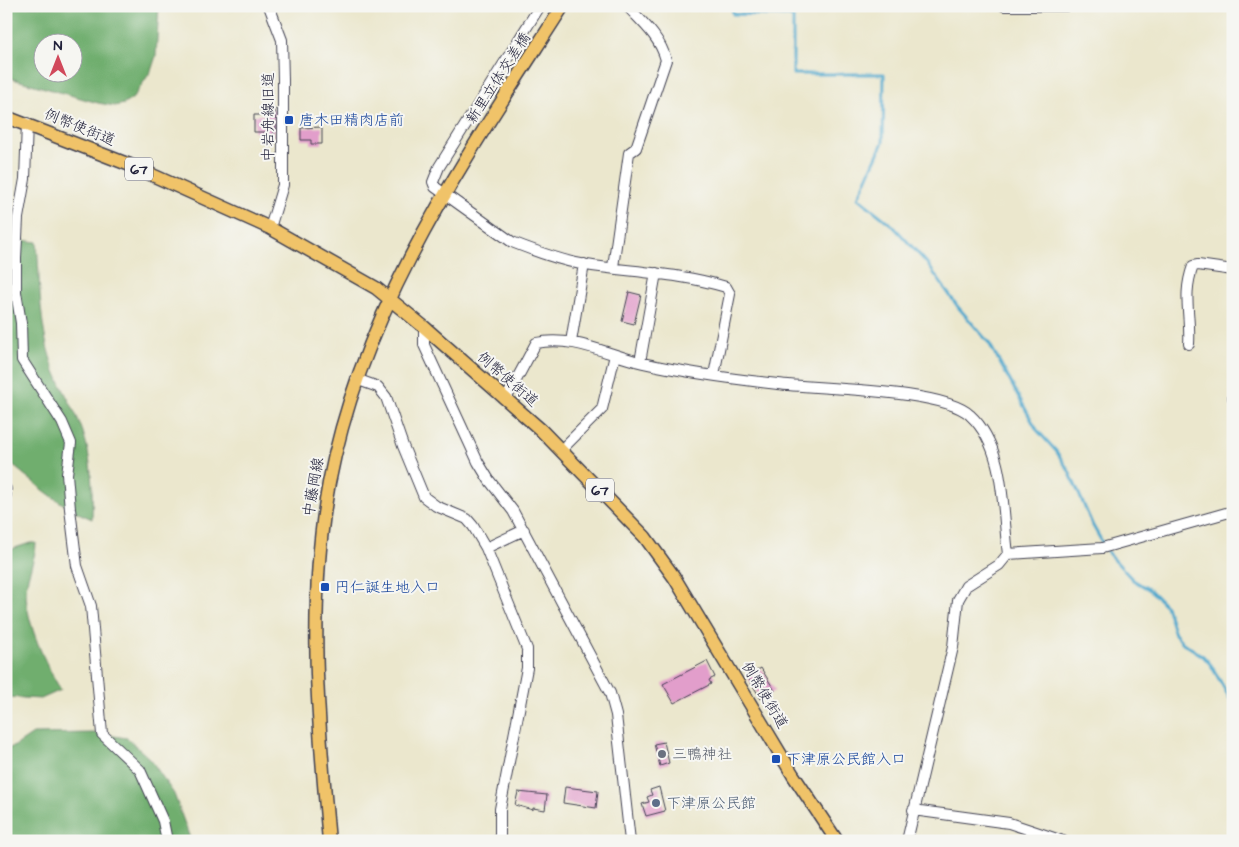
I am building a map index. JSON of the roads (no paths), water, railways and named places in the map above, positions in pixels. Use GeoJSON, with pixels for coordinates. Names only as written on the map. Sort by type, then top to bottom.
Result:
{"type":"FeatureCollection","features":[{"type":"Feature","properties":{"kind":"main road","name":"新里立体交差橋"},"geometry":{"type":"LineString","coordinates":[[461,166],[563,6]]}},
{"type":"Feature","properties":{"kind":"main road","name":"例幣使街道"},"geometry":{"type":"LineString","coordinates":[[6,117],[27,123],[130,165],[270,228],[390,297],[562,450],[632,523],[659,555],[704,624],[793,775],[837,841]]}},
{"type":"Feature","properties":{"kind":"main road","name":"中藤岡線"},"geometry":{"type":"LineString","coordinates":[[329,841],[317,675],[318,589],[329,483],[356,379],[390,297],[444,194],[461,166]]}},
{"type":"Feature","properties":{"kind":"street","name":"中岩舟線旧道"},"geometry":{"type":"LineString","coordinates":[[269,6],[282,40],[283,80],[283,185],[270,228]]}},
{"type":"Feature","properties":{"kind":"street"},"geometry":{"type":"LineString","coordinates":[[540,6],[439,167],[433,182],[435,187],[512,242],[584,264],[656,273],[726,286],[730,291],[714,375]]}},
{"type":"Feature","properties":{"kind":"street"},"geometry":{"type":"LineString","coordinates":[[612,267],[629,152],[636,148],[666,60],[662,47],[655,36],[627,6]]}},
{"type":"Feature","properties":{"kind":"street"},"geometry":{"type":"LineString","coordinates":[[1004,6],[1066,6]]}},
{"type":"Feature","properties":{"kind":"street"},"geometry":{"type":"LineString","coordinates":[[27,123],[25,179],[18,218],[16,258],[16,292],[21,323],[22,360],[62,422],[71,443],[68,474],[70,509],[77,566],[91,606],[102,734],[140,770],[163,821],[167,841]]}},
{"type":"Feature","properties":{"kind":"street"},"geometry":{"type":"LineString","coordinates":[[571,342],[584,264]]}},
{"type":"Feature","properties":{"kind":"street"},"geometry":{"type":"LineString","coordinates":[[1189,344],[1190,323],[1186,287],[1193,266],[1233,270]]}},
{"type":"Feature","properties":{"kind":"street"},"geometry":{"type":"LineString","coordinates":[[640,362],[656,273]]}},
{"type":"Feature","properties":{"kind":"street"},"geometry":{"type":"LineString","coordinates":[[424,327],[424,345],[478,462],[489,480],[506,500],[524,530],[610,694],[616,715],[630,841]]}},
{"type":"Feature","properties":{"kind":"street"},"geometry":{"type":"LineString","coordinates":[[506,399],[536,343],[571,342],[640,362],[714,375],[777,384],[851,389],[937,400],[962,409],[980,425],[998,468],[1008,554],[1000,565],[966,586],[960,594],[952,647],[907,841]]}},
{"type":"Feature","properties":{"kind":"street"},"geometry":{"type":"LineString","coordinates":[[562,450],[602,409],[615,355]]}},
{"type":"Feature","properties":{"kind":"street"},"geometry":{"type":"LineString","coordinates":[[1233,365],[1233,398]]}},
{"type":"Feature","properties":{"kind":"street"},"geometry":{"type":"LineString","coordinates":[[356,379],[378,388],[386,397],[403,446],[424,497],[436,506],[467,519],[473,526],[486,548],[527,649],[527,668],[500,809],[500,841]]}},
{"type":"Feature","properties":{"kind":"street"},"geometry":{"type":"LineString","coordinates":[[6,489],[6,495]]}},
{"type":"Feature","properties":{"kind":"street"},"geometry":{"type":"LineString","coordinates":[[1008,554],[1102,548],[1233,511]]}},
{"type":"Feature","properties":{"kind":"street"},"geometry":{"type":"LineString","coordinates":[[486,548],[524,530]]}},
{"type":"Feature","properties":{"kind":"street"},"geometry":{"type":"LineString","coordinates":[[913,810],[1009,823],[1063,841]]}},
{"type":"Feature","properties":{"kind":"waterway"},"geometry":{"type":"LineString","coordinates":[[732,6],[733,14],[793,16],[793,74],[884,74],[883,142],[858,198],[893,226],[926,262],[958,307],[989,343],[1037,430],[1056,451],[1069,471],[1093,526],[1109,554],[1133,580],[1150,590],[1166,606],[1175,634],[1183,643],[1203,656],[1211,665],[1233,704]]}},
{"type":"Feature","properties":{"kind":"place","name":"唐木田精肉店前"},"geometry":{"type":"Point","coordinates":[289,120]}},
{"type":"Feature","properties":{"kind":"place","name":"円仁誕生地入口"},"geometry":{"type":"Point","coordinates":[325,587]}},
{"type":"Feature","properties":{"kind":"place","name":"三鴨神社"},"geometry":{"type":"Point","coordinates":[662,754]}},
{"type":"Feature","properties":{"kind":"place","name":"下津原公民館入口"},"geometry":{"type":"Point","coordinates":[776,759]}},
{"type":"Feature","properties":{"kind":"place","name":"下津原公民館"},"geometry":{"type":"Point","coordinates":[656,803]}}]}
